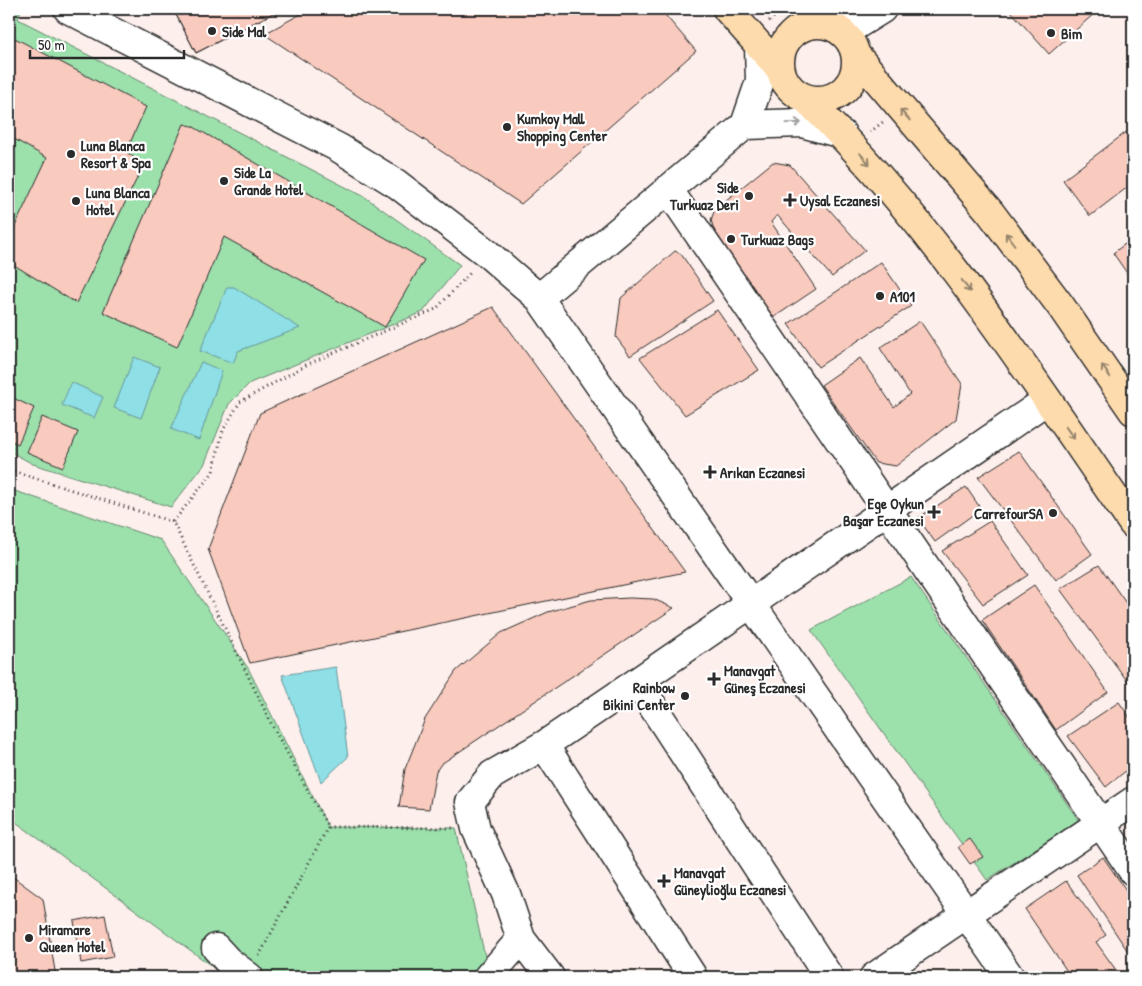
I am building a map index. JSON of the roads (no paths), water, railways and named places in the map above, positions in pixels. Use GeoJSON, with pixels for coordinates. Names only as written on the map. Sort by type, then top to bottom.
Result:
{"type":"FeatureCollection","features":[{"type":"Feature","properties":{"kind":"main road"},"geometry":{"type":"LineString","coordinates":[[727,9],[780,69]]}},
{"type":"Feature","properties":{"kind":"main road"},"geometry":{"type":"LineString","coordinates":[[839,33],[856,69],[852,81],[844,92],[832,98],[819,101],[806,99],[795,94],[783,82],[780,69],[781,50],[787,39],[796,30],[807,25],[819,24],[839,33],[899,109],[990,212],[1060,305],[1133,411]]}},
{"type":"Feature","properties":{"kind":"main road"},"geometry":{"type":"LineString","coordinates":[[806,99],[848,140],[937,244],[1133,524]]}},
{"type":"Feature","properties":{"kind":"street"},"geometry":{"type":"LineString","coordinates":[[68,9],[340,148],[397,184],[488,254],[539,298],[1010,977]]}},
{"type":"Feature","properties":{"kind":"street"},"geometry":{"type":"LineString","coordinates":[[839,33],[880,10]]}},
{"type":"Feature","properties":{"kind":"street"},"geometry":{"type":"LineString","coordinates":[[539,298],[745,125],[760,81],[759,46]]}},
{"type":"Feature","properties":{"kind":"street"},"geometry":{"type":"LineString","coordinates":[[745,125],[802,123],[848,140]]}},
{"type":"Feature","properties":{"kind":"street"},"geometry":{"type":"LineString","coordinates":[[668,189],[1133,870]]}},
{"type":"Feature","properties":{"kind":"street"},"geometry":{"type":"LineString","coordinates":[[550,977],[521,938],[506,894],[476,828],[470,802],[492,775],[544,745],[1047,400]]}},
{"type":"Feature","properties":{"kind":"street"},"geometry":{"type":"LineString","coordinates":[[637,682],[829,977]]}},
{"type":"Feature","properties":{"kind":"street"},"geometry":{"type":"LineString","coordinates":[[544,745],[693,977]]}},
{"type":"Feature","properties":{"kind":"street"},"geometry":{"type":"LineString","coordinates":[[874,977],[1133,802]]}},
{"type":"Feature","properties":{"kind":"street"},"geometry":{"type":"LineString","coordinates":[[488,977],[521,938]]}},
{"type":"Feature","properties":{"kind":"street"},"geometry":{"type":"LineString","coordinates":[[216,948],[228,961],[248,977]]}},
{"type":"Feature","properties":{"kind":"water"},"geometry":{"type":"Polygon","coordinates":[[[227,287],[234,287],[300,328],[238,351],[233,363],[200,351],[227,287]]]}},
{"type":"Feature","properties":{"kind":"water"},"geometry":{"type":"Polygon","coordinates":[[[134,357],[160,367],[141,418],[114,408],[134,357]]]}},
{"type":"Feature","properties":{"kind":"water"},"geometry":{"type":"Polygon","coordinates":[[[201,362],[222,371],[199,440],[171,429],[201,362]]]}},
{"type":"Feature","properties":{"kind":"water"},"geometry":{"type":"Polygon","coordinates":[[[71,382],[103,397],[94,418],[62,405],[71,382]]]}},
{"type":"Feature","properties":{"kind":"water"},"geometry":{"type":"Polygon","coordinates":[[[336,667],[348,757],[321,782],[282,675],[336,667]]]}},
{"type":"Feature","properties":{"kind":"place","name":"Side Mal"},"geometry":{"type":"Point","coordinates":[212,31]}},
{"type":"Feature","properties":{"kind":"place","name":"Bim"},"geometry":{"type":"Point","coordinates":[1051,33]}},
{"type":"Feature","properties":{"kind":"place","name":"Kumkoy Mall Shopping Center"},"geometry":{"type":"Point","coordinates":[507,127]}},
{"type":"Feature","properties":{"kind":"place","name":"Luna Blanca Resort & Spa"},"geometry":{"type":"Point","coordinates":[71,154]}},
{"type":"Feature","properties":{"kind":"place","name":"Side La Grande Hotel"},"geometry":{"type":"Point","coordinates":[224,181]}},
{"type":"Feature","properties":{"kind":"place","name":"Side Turkuaz Deri"},"geometry":{"type":"Point","coordinates":[749,196]}},
{"type":"Feature","properties":{"kind":"place","name":"Uysal Eczanesi"},"geometry":{"type":"Point","coordinates":[790,200]}},
{"type":"Feature","properties":{"kind":"place","name":"Luna Blanca Hotel"},"geometry":{"type":"Point","coordinates":[76,201]}},
{"type":"Feature","properties":{"kind":"place","name":"Turkuaz Bags"},"geometry":{"type":"Point","coordinates":[731,239]}},
{"type":"Feature","properties":{"kind":"place","name":"A101"},"geometry":{"type":"Point","coordinates":[880,296]}},
{"type":"Feature","properties":{"kind":"place","name":"Arıkan Eczanesi"},"geometry":{"type":"Point","coordinates":[710,472]}},
{"type":"Feature","properties":{"kind":"place","name":"Ege Oykun Başar Eczanesi"},"geometry":{"type":"Point","coordinates":[934,512]}},
{"type":"Feature","properties":{"kind":"place","name":"CarrefourSA"},"geometry":{"type":"Point","coordinates":[1053,513]}},
{"type":"Feature","properties":{"kind":"place","name":"Manavgat Güneş Eczanesi"},"geometry":{"type":"Point","coordinates":[714,679]}},
{"type":"Feature","properties":{"kind":"place","name":"Rainbow Bikini Center"},"geometry":{"type":"Point","coordinates":[685,696]}},
{"type":"Feature","properties":{"kind":"place","name":"Manavgat Güneylioğlu Eczanesi"},"geometry":{"type":"Point","coordinates":[664,881]}},
{"type":"Feature","properties":{"kind":"place","name":"Miramare Queen Hotel"},"geometry":{"type":"Point","coordinates":[29,938]}}]}
